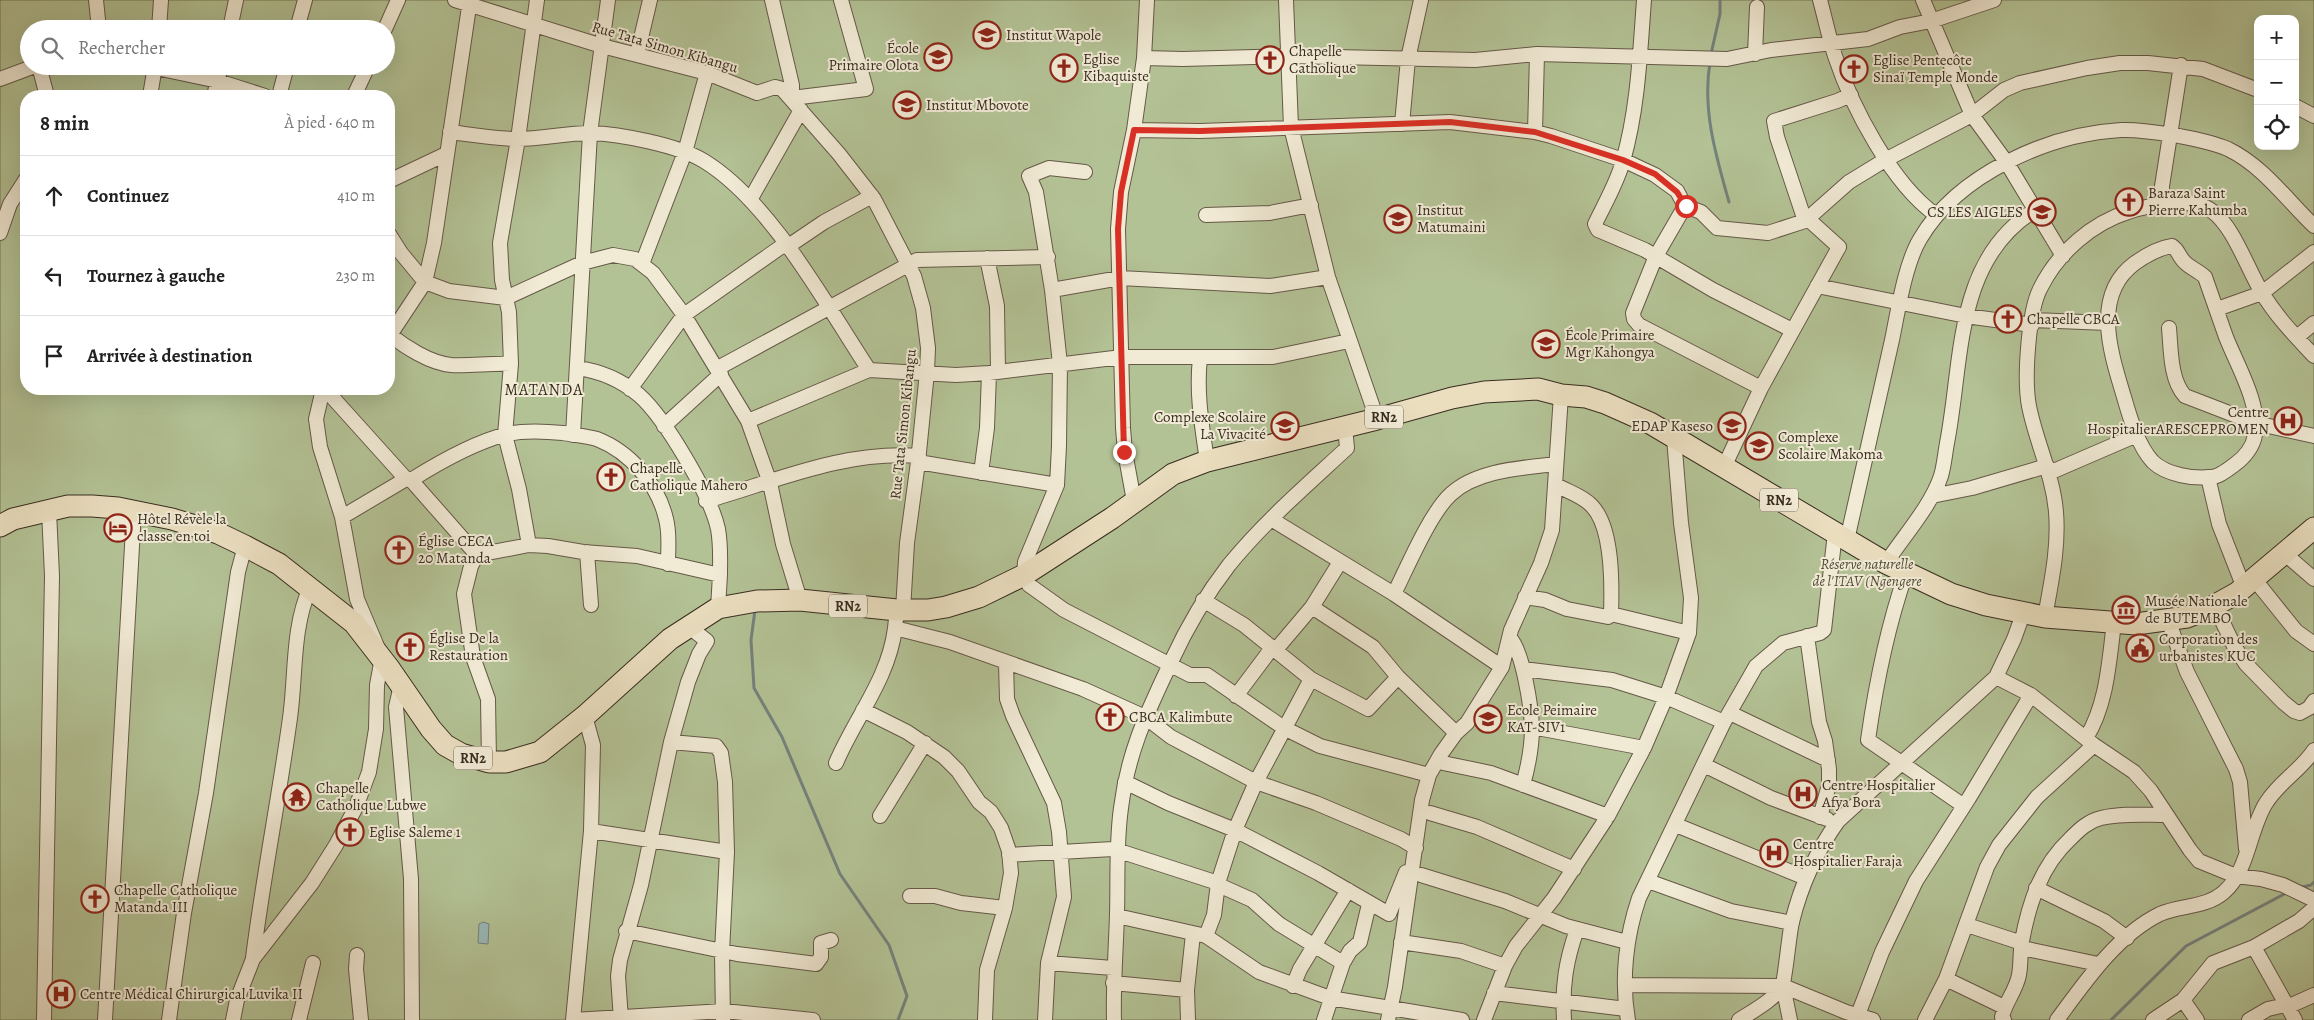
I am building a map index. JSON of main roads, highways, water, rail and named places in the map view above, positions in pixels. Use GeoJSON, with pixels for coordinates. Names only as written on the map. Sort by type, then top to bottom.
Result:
{"type":"FeatureCollection","features":[{"type":"Feature","properties":{"kind":"highway","name":"RN2"},"geometry":{"type":"LineString","coordinates":[[0,526],[13,519],[68,506],[92,506],[134,511],[172,520],[218,533],[245,546],[279,564],[354,623],[382,658],[431,729],[445,745],[461,754],[489,762],[506,762],[540,752],[585,716],[670,639],[718,608],[757,601],[800,600],[898,616],[946,607],[979,597],[1024,575],[1112,518],[1173,474],[1208,461],[1377,419],[1452,398],[1484,392],[1538,389],[1561,395],[1586,397],[1605,403],[1650,423],[1886,563],[1951,594],[2023,614],[2136,624],[2187,616],[2215,606],[2250,584],[2314,528]]}},
{"type":"Feature","properties":{"kind":"water"},"geometry":{"type":"Polygon","coordinates":[[[483,922],[489,924],[488,944],[478,943],[479,924],[483,922]]]}},
{"type":"Feature","properties":{"kind":"waterway"},"geometry":{"type":"LineString","coordinates":[[1711,54],[1720,14],[1720,0]]}},
{"type":"Feature","properties":{"kind":"waterway"},"geometry":{"type":"LineString","coordinates":[[1710,62],[1708,80],[1709,115],[1715,150],[1729,202]]}},
{"type":"Feature","properties":{"kind":"waterway"},"geometry":{"type":"LineString","coordinates":[[755,610],[751,640],[754,688],[782,737],[840,874],[889,945],[907,996],[898,1020]]}},
{"type":"Feature","properties":{"kind":"waterway"},"geometry":{"type":"LineString","coordinates":[[2299,888],[2311,885],[2314,882]]}},
{"type":"Feature","properties":{"kind":"waterway"},"geometry":{"type":"LineString","coordinates":[[2111,1020],[2186,946],[2288,892]]}},
{"type":"Feature","properties":{"kind":"place","name":"Institut Wapole"},"geometry":{"type":"Point","coordinates":[987,35]}},
{"type":"Feature","properties":{"kind":"place","name":"École Primaire Olota"},"geometry":{"type":"Point","coordinates":[938,57]}},
{"type":"Feature","properties":{"kind":"place","name":"Chapelle Catholique"},"geometry":{"type":"Point","coordinates":[1270,60]}},
{"type":"Feature","properties":{"kind":"place","name":"Eglise Kibaquiste"},"geometry":{"type":"Point","coordinates":[1064,68]}},
{"type":"Feature","properties":{"kind":"place","name":"Eglise Pentecôte Sinaï Temple Monde"},"geometry":{"type":"Point","coordinates":[1854,69]}},
{"type":"Feature","properties":{"kind":"place","name":"Institut Mbovote"},"geometry":{"type":"Point","coordinates":[907,105]}},
{"type":"Feature","properties":{"kind":"place","name":"Baraza Saint Pierre Kahumba"},"geometry":{"type":"Point","coordinates":[2129,202]}},
{"type":"Feature","properties":{"kind":"place","name":"CS LES AIGLES"},"geometry":{"type":"Point","coordinates":[2042,212]}},
{"type":"Feature","properties":{"kind":"place","name":"Institut Matumaini"},"geometry":{"type":"Point","coordinates":[1398,219]}},
{"type":"Feature","properties":{"kind":"place","name":"Chapelle CBCA"},"geometry":{"type":"Point","coordinates":[2008,319]}},
{"type":"Feature","properties":{"kind":"place","name":"École Primaire Mgr Kahongya"},"geometry":{"type":"Point","coordinates":[1546,344]}},
{"type":"Feature","properties":{"kind":"place","name":"Centre HospitalierARESCEPROMEN"},"geometry":{"type":"Point","coordinates":[2288,421]}},
{"type":"Feature","properties":{"kind":"place","name":"Complexe Scolaire La Vivacité"},"geometry":{"type":"Point","coordinates":[1285,426]}},
{"type":"Feature","properties":{"kind":"place","name":"EDAP Kaseso"},"geometry":{"type":"Point","coordinates":[1732,426]}},
{"type":"Feature","properties":{"kind":"place","name":"Complexe Scolaire Makoma"},"geometry":{"type":"Point","coordinates":[1759,446]}},
{"type":"Feature","properties":{"kind":"place","name":"Chapelle Catholique Mahero"},"geometry":{"type":"Point","coordinates":[611,477]}},
{"type":"Feature","properties":{"kind":"place","name":"Hôtel Révèle la classe en toi"},"geometry":{"type":"Point","coordinates":[118,528]}},
{"type":"Feature","properties":{"kind":"place","name":"Église CECA 20 Matanda"},"geometry":{"type":"Point","coordinates":[399,550]}},
{"type":"Feature","properties":{"kind":"place","name":"Musée Nationale de BUTEMBO"},"geometry":{"type":"Point","coordinates":[2126,610]}},
{"type":"Feature","properties":{"kind":"place","name":"Église De la Restauration"},"geometry":{"type":"Point","coordinates":[410,647]}},
{"type":"Feature","properties":{"kind":"place","name":"Corporation des urbanistes KUC"},"geometry":{"type":"Point","coordinates":[2140,648]}},
{"type":"Feature","properties":{"kind":"place","name":"CBCA Kalimbute"},"geometry":{"type":"Point","coordinates":[1110,717]}},
{"type":"Feature","properties":{"kind":"place","name":"Ecole Peimaire KAT-SIV1"},"geometry":{"type":"Point","coordinates":[1488,719]}},
{"type":"Feature","properties":{"kind":"place","name":"Centre Hospitalier Afya Bora"},"geometry":{"type":"Point","coordinates":[1803,794]}},
{"type":"Feature","properties":{"kind":"place","name":"Chapelle Catholique Lubwe"},"geometry":{"type":"Point","coordinates":[297,797]}},
{"type":"Feature","properties":{"kind":"place","name":"Eglise Saleme 1"},"geometry":{"type":"Point","coordinates":[350,832]}},
{"type":"Feature","properties":{"kind":"place","name":"Centre Hospitalier Faraja"},"geometry":{"type":"Point","coordinates":[1774,853]}},
{"type":"Feature","properties":{"kind":"place","name":"Chapelle Catholique Matanda III"},"geometry":{"type":"Point","coordinates":[95,899]}},
{"type":"Feature","properties":{"kind":"place","name":"Centre Médical Chirurgical Luvika II"},"geometry":{"type":"Point","coordinates":[61,994]}},
{"type":"Feature","properties":{"kind":"district","name":"MATANDA"},"geometry":{"type":"Point","coordinates":[544,389]}},
{"type":"Feature","properties":{"kind":"park label","name":"Réserve naturelle de l'ITAV (Ngengere"},"geometry":{"type":"Point","coordinates":[1867,572]}}]}
